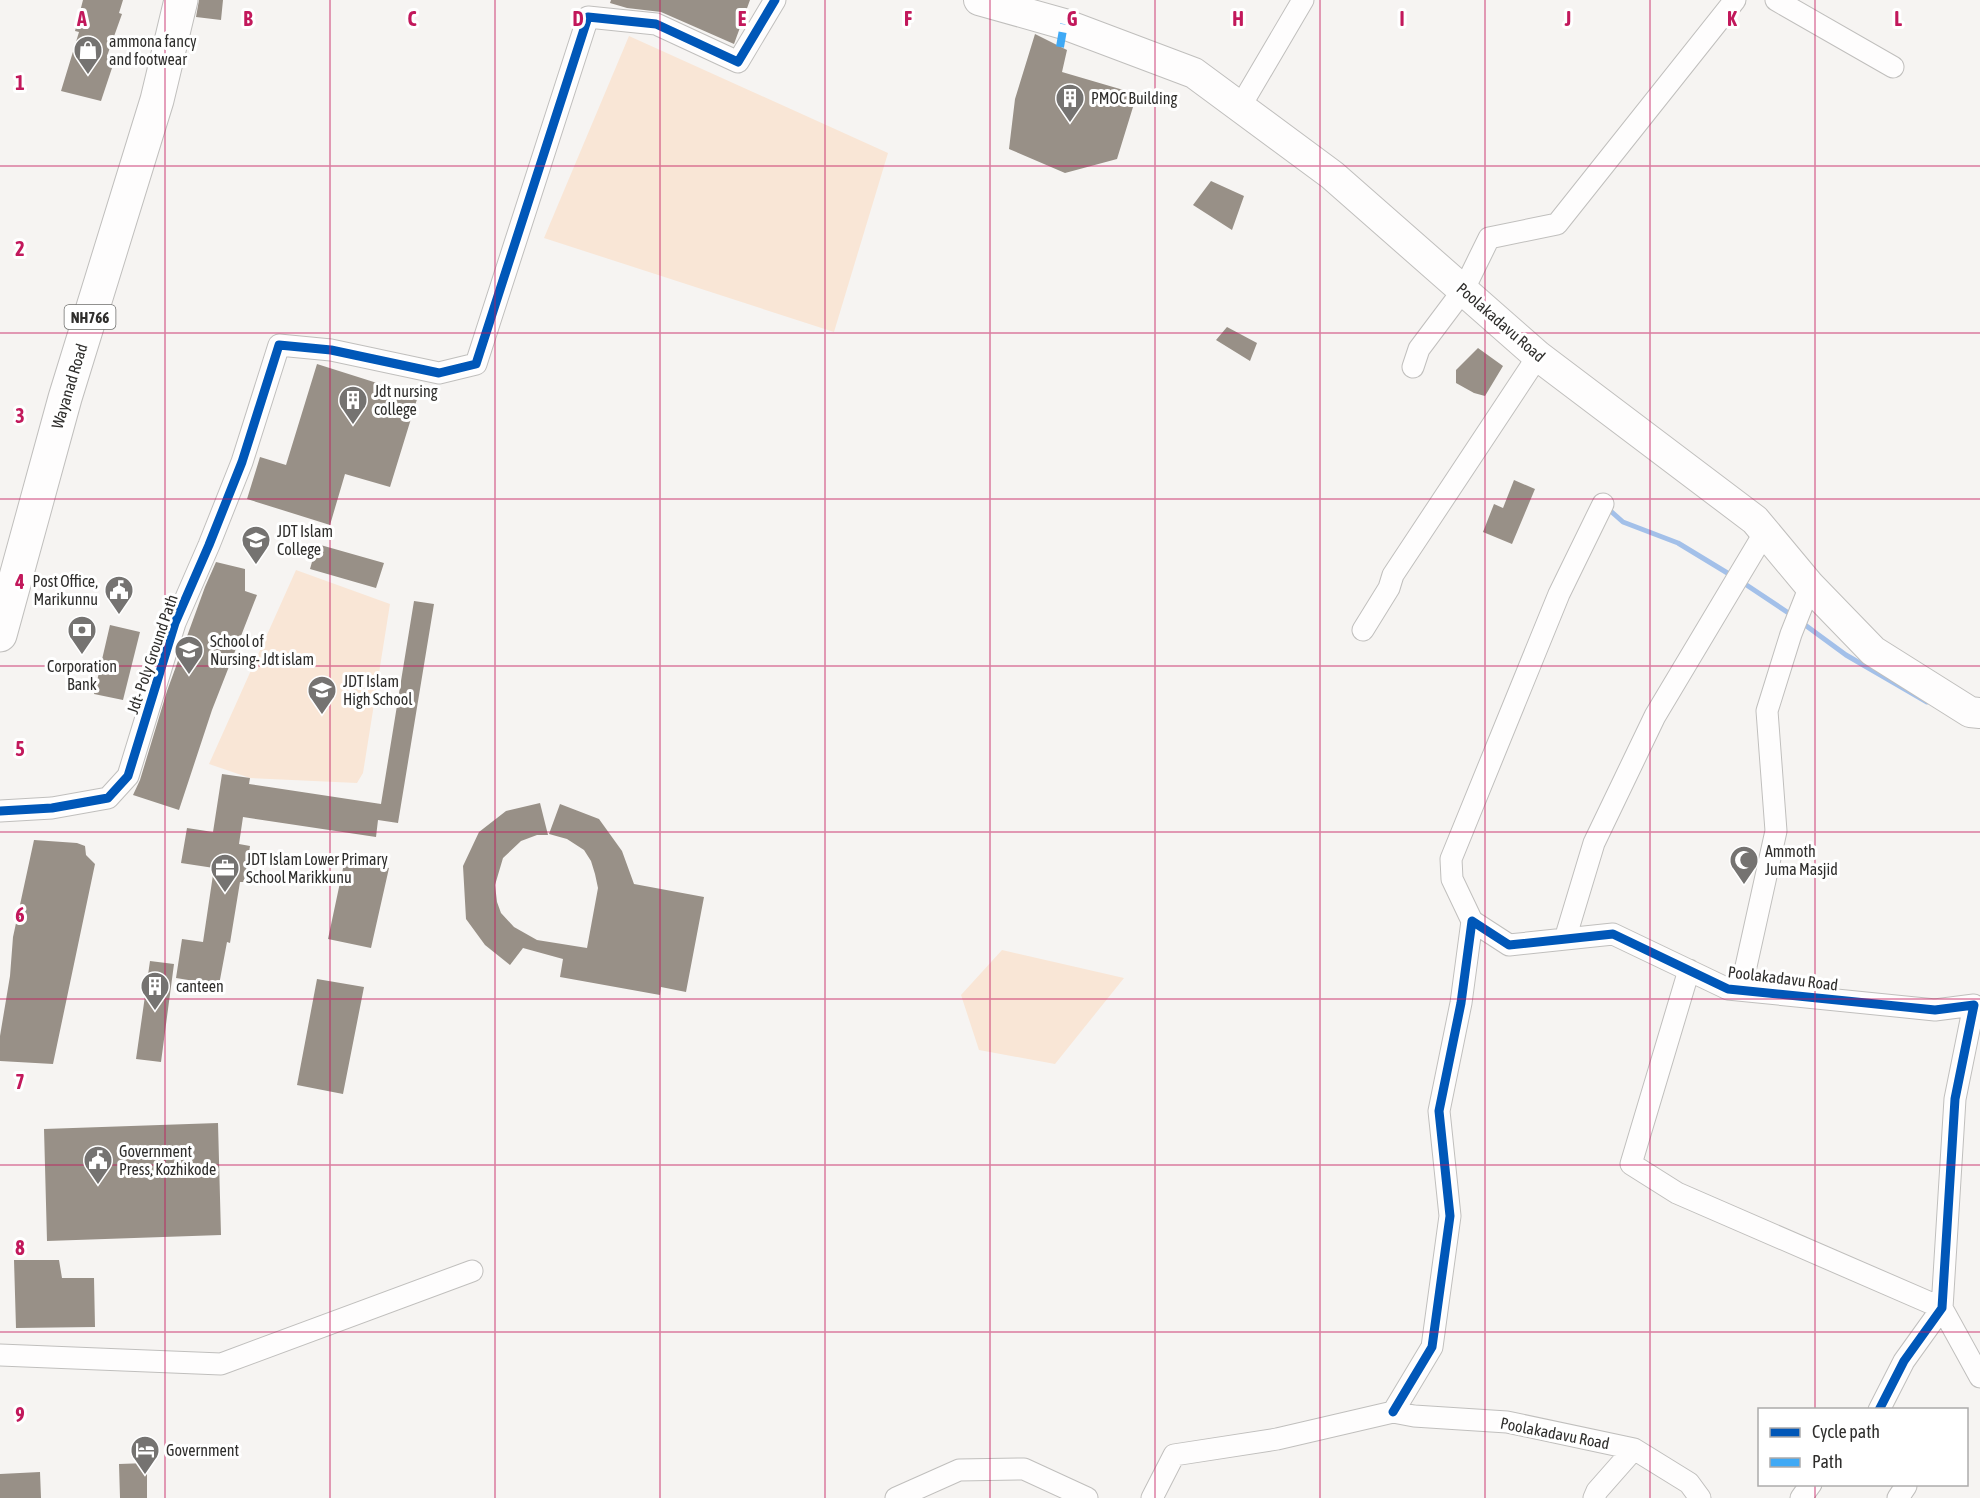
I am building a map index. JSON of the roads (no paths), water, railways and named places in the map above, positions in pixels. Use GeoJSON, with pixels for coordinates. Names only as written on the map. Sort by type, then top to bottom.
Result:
{"type":"FeatureCollection","features":[{"type":"Feature","properties":{"kind":"highway","name":"Wayanad Road"},"geometry":{"type":"LineString","coordinates":[[0,635],[65,398],[157,100],[181,0]]}},
{"type":"Feature","properties":{"kind":"street","name":"Jdt- Poly Ground Path"},"geometry":{"type":"LineString","coordinates":[[0,811],[51,808],[108,798],[128,777],[175,623],[210,545],[242,462],[279,345],[331,350],[439,373],[476,364],[588,16],[656,24],[738,62],[775,0]]}},
{"type":"Feature","properties":{"kind":"street","name":"Poolakadavu Road"},"geometry":{"type":"LineString","coordinates":[[979,0],[1064,24],[1194,74],[1332,175],[1538,356],[1755,520],[1810,586],[1873,651],[1970,712],[1980,713]]}},
{"type":"Feature","properties":{"kind":"street"},"geometry":{"type":"LineString","coordinates":[[1240,107],[1303,0]]}},
{"type":"Feature","properties":{"kind":"street"},"geometry":{"type":"LineString","coordinates":[[1413,367],[1419,350],[1464,289],[1489,238],[1557,224],[1735,0]]}},
{"type":"Feature","properties":{"kind":"street"},"geometry":{"type":"LineString","coordinates":[[1776,0],[1893,67]]}},
{"type":"Feature","properties":{"kind":"street"},"geometry":{"type":"LineString","coordinates":[[1364,630],[1389,588],[1394,575],[1538,356]]}},
{"type":"Feature","properties":{"kind":"street"},"geometry":{"type":"LineString","coordinates":[[1393,1412],[1432,1347],[1450,1216],[1439,1111],[1461,1003],[1472,921],[1452,879],[1451,859],[1559,594],[1603,504]]}},
{"type":"Feature","properties":{"kind":"street"},"geometry":{"type":"LineString","coordinates":[[1565,939],[1594,843],[1655,716],[1765,532]]}},
{"type":"Feature","properties":{"kind":"street"},"geometry":{"type":"LineString","coordinates":[[1741,989],[1776,831],[1767,711],[1791,634],[1810,586]]}},
{"type":"Feature","properties":{"kind":"street","name":"Poolakadavu Road"},"geometry":{"type":"LineString","coordinates":[[1472,921],[1509,945],[1614,934],[1728,989],[1935,1010],[1974,1005],[1955,1100],[1942,1308]]}},
{"type":"Feature","properties":{"kind":"street"},"geometry":{"type":"LineString","coordinates":[[1689,970],[1631,1164],[1677,1193],[1942,1308],[1980,1377]]}},
{"type":"Feature","properties":{"kind":"street"},"geometry":{"type":"LineString","coordinates":[[0,1355],[221,1364],[472,1271]]}},
{"type":"Feature","properties":{"kind":"street"},"geometry":{"type":"LineString","coordinates":[[1880,1408],[1904,1361],[1942,1308]]}},
{"type":"Feature","properties":{"kind":"street","name":"Poolakadavu Road"},"geometry":{"type":"LineString","coordinates":[[1152,1498],[1174,1455],[1277,1438],[1393,1412],[1414,1416],[1507,1422],[1634,1449],[1689,1483],[1700,1498]]}},
{"type":"Feature","properties":{"kind":"street"},"geometry":{"type":"LineString","coordinates":[[1594,1498],[1597,1491],[1634,1449]]}},
{"type":"Feature","properties":{"kind":"street"},"geometry":{"type":"LineString","coordinates":[[897,1498],[959,1470],[1024,1469],[1087,1498]]}},
{"type":"Feature","properties":{"kind":"street"},"geometry":{"type":"LineString","coordinates":[[1801,1498],[1810,1486]]}},
{"type":"Feature","properties":{"kind":"waterway"},"geometry":{"type":"LineString","coordinates":[[1606,507],[1623,522],[1678,543],[1734,577]]}},
{"type":"Feature","properties":{"kind":"waterway"},"geometry":{"type":"LineString","coordinates":[[1742,582],[1790,614]]}},
{"type":"Feature","properties":{"kind":"waterway"},"geometry":{"type":"LineString","coordinates":[[1801,622],[1846,655],[1927,702]]}},
{"type":"Feature","properties":{"kind":"place","name":"ammona fancy and footwear"},"geometry":{"type":"Point","coordinates":[88,76]}},
{"type":"Feature","properties":{"kind":"place","name":"PMOC Building"},"geometry":{"type":"Point","coordinates":[1070,124]}},
{"type":"Feature","properties":{"kind":"place","name":"Jdt nursing college"},"geometry":{"type":"Point","coordinates":[353,426]}},
{"type":"Feature","properties":{"kind":"place","name":"JDT Islam College"},"geometry":{"type":"Point","coordinates":[256,566]}},
{"type":"Feature","properties":{"kind":"place","name":"Post Office, Marikunnu"},"geometry":{"type":"Point","coordinates":[119,616]}},
{"type":"Feature","properties":{"kind":"place","name":"Corporation Bank"},"geometry":{"type":"Point","coordinates":[82,656]}},
{"type":"Feature","properties":{"kind":"place","name":"School of Nursing- Jdt islam"},"geometry":{"type":"Point","coordinates":[189,676]}},
{"type":"Feature","properties":{"kind":"place","name":"JDT Islam High School"},"geometry":{"type":"Point","coordinates":[322,716]}},
{"type":"Feature","properties":{"kind":"place","name":"Ammoth Juma Masjid"},"geometry":{"type":"Point","coordinates":[1744,886]}},
{"type":"Feature","properties":{"kind":"place","name":"JDT Islam Lower Primary School Marikkunu"},"geometry":{"type":"Point","coordinates":[225,894]}},
{"type":"Feature","properties":{"kind":"place","name":"canteen"},"geometry":{"type":"Point","coordinates":[155,1012]}},
{"type":"Feature","properties":{"kind":"place","name":"Government Press, Kozhikode"},"geometry":{"type":"Point","coordinates":[98,1186]}},
{"type":"Feature","properties":{"kind":"place","name":"Government"},"geometry":{"type":"Point","coordinates":[145,1476]}}]}
